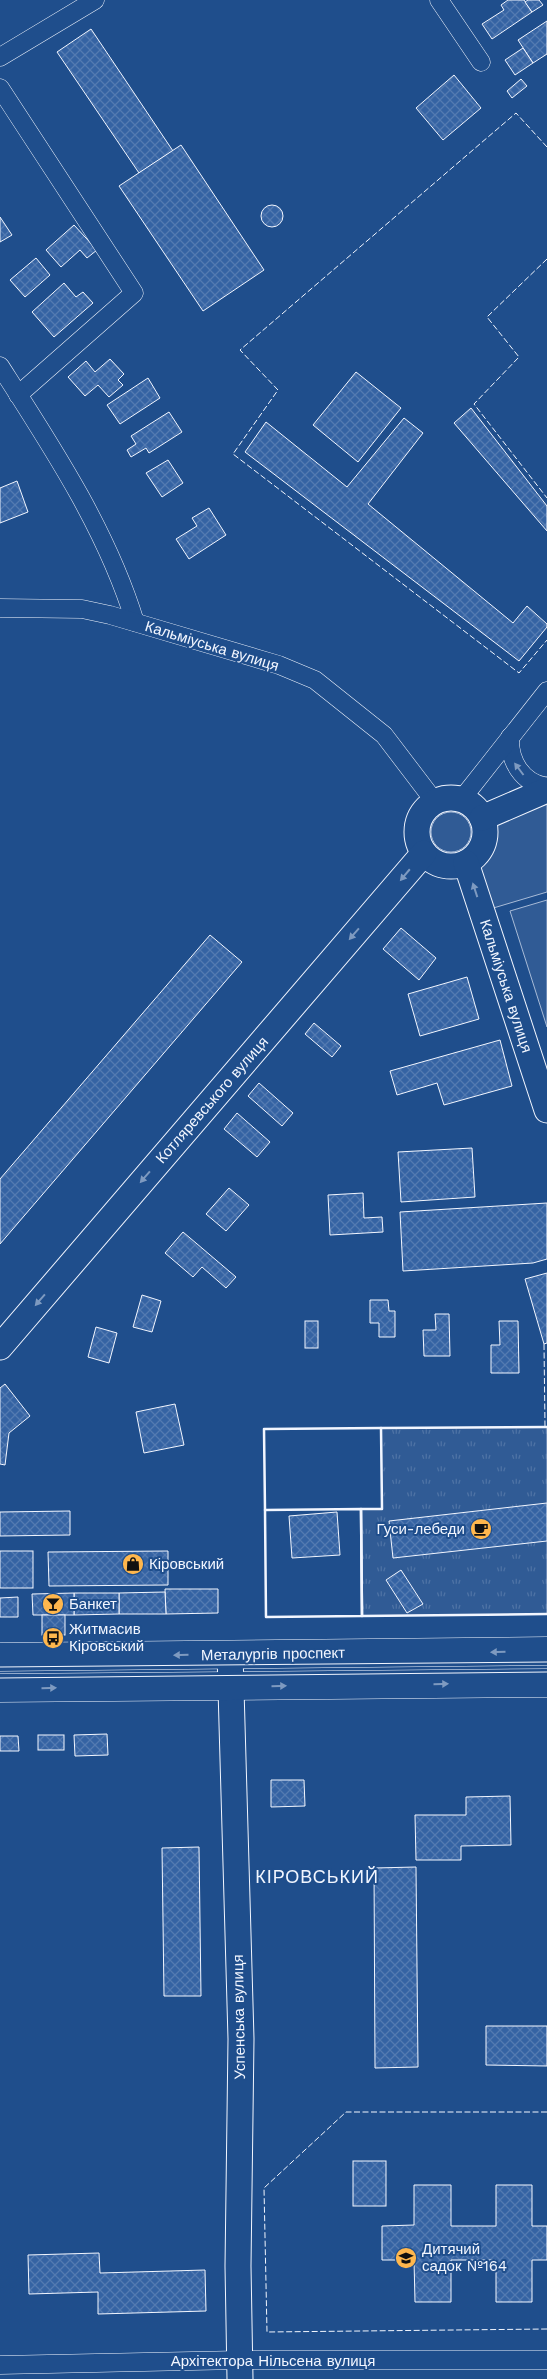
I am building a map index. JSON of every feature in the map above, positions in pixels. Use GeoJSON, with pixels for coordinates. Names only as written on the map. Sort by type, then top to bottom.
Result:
{"type":"FeatureCollection","features":[{"type":"Feature","properties":{"kind":"main road","name":"Металургів проспект"},"geometry":{"type":"LineString","coordinates":[[0,1657],[547,1652]]}},
{"type":"Feature","properties":{"kind":"main road","name":"Металургів проспект"},"geometry":{"type":"LineString","coordinates":[[0,1688],[547,1683]]}},
{"type":"Feature","properties":{"kind":"street"},"geometry":{"type":"LineString","coordinates":[[0,56],[95,0]]}},
{"type":"Feature","properties":{"kind":"street"},"geometry":{"type":"LineString","coordinates":[[439,0],[481,62]]}},
{"type":"Feature","properties":{"kind":"street"},"geometry":{"type":"LineString","coordinates":[[0,88],[134,293],[18,395]]}},
{"type":"Feature","properties":{"kind":"street","name":"Кальміуська вулиця"},"geometry":{"type":"LineString","coordinates":[[0,366],[64,470],[116,568],[135,622],[278,665],[315,680],[384,735],[435,802]]}},
{"type":"Feature","properties":{"kind":"street"},"geometry":{"type":"LineString","coordinates":[[0,608],[82,609],[135,622]]}},
{"type":"Feature","properties":{"kind":"street"},"geometry":{"type":"LineString","coordinates":[[461,800],[547,691]]}},
{"type":"Feature","properties":{"kind":"street"},"geometry":{"type":"LineString","coordinates":[[510,737],[512,756],[520,772],[535,783],[547,788]]}},
{"type":"Feature","properties":{"kind":"street"},"geometry":{"type":"LineString","coordinates":[[482,818],[547,788]]}},
{"type":"Feature","properties":{"kind":"street"},"geometry":{"type":"LineString","coordinates":[[448,798],[461,800],[473,807],[482,818],[485,835],[483,844],[479,851],[466,862],[451,866],[436,863],[424,853],[418,837],[419,821],[423,813],[435,802],[448,798]]}},
{"type":"Feature","properties":{"kind":"street","name":"Котляревського вулиця"},"geometry":{"type":"LineString","coordinates":[[0,1346],[424,853]]}},
{"type":"Feature","properties":{"kind":"street","name":"Кальміуська вулиця"},"geometry":{"type":"LineString","coordinates":[[466,862],[547,1110]]}},
{"type":"Feature","properties":{"kind":"street","name":"Успенська вулиця"},"geometry":{"type":"LineString","coordinates":[[230,1654],[240,2039],[238,2266],[240,2370]]}},
{"type":"Feature","properties":{"kind":"street","name":"Архітектора Нільсена вулиця"},"geometry":{"type":"LineString","coordinates":[[0,2365],[240,2370],[547,2360]]}},
{"type":"Feature","properties":{"kind":"shaded area"},"geometry":{"type":"Polygon","coordinates":[[[547,799],[547,892],[490,909],[478,870],[494,849],[497,831],[495,822],[547,799]]]}},
{"type":"Feature","properties":{"kind":"shaded area"},"geometry":{"type":"Polygon","coordinates":[[[455,812],[462,815],[468,821],[471,832],[470,840],[462,849],[455,852],[447,852],[440,849],[432,840],[431,828],[434,821],[443,813],[455,812]]]}},
{"type":"Feature","properties":{"kind":"shaded area"},"geometry":{"type":"Polygon","coordinates":[[[547,900],[547,1027],[510,911],[547,900]]]}},
{"type":"Feature","properties":{"kind":"green space"},"geometry":{"type":"Polygon","coordinates":[[[547,1427],[547,1614],[362,1616],[361,1509],[382,1509],[381,1428],[547,1427]]]}},
{"type":"Feature","properties":{"kind":"building"},"geometry":{"type":"Polygon","coordinates":[[[508,0],[524,0],[532,12],[492,39],[482,24],[504,10],[501,5],[508,0]]]}},
{"type":"Feature","properties":{"kind":"building"},"geometry":{"type":"Polygon","coordinates":[[[528,0],[539,0],[543,5],[532,12],[525,2],[528,0]]]}},
{"type":"Feature","properties":{"kind":"building"},"geometry":{"type":"Polygon","coordinates":[[[547,21],[547,54],[533,63],[518,40],[547,21]]]}},
{"type":"Feature","properties":{"kind":"building"},"geometry":{"type":"Polygon","coordinates":[[[91,29],[173,151],[139,173],[57,52],[91,29]]]}},
{"type":"Feature","properties":{"kind":"building"},"geometry":{"type":"Polygon","coordinates":[[[523,48],[533,63],[515,75],[505,60],[523,48]]]}},
{"type":"Feature","properties":{"kind":"building"},"geometry":{"type":"Polygon","coordinates":[[[454,75],[481,108],[443,140],[416,108],[454,75]]]}},
{"type":"Feature","properties":{"kind":"building"},"geometry":{"type":"Polygon","coordinates":[[[521,79],[527,86],[512,98],[507,91],[521,79]]]}},
{"type":"Feature","properties":{"kind":"building"},"geometry":{"type":"Polygon","coordinates":[[[181,145],[264,270],[203,311],[119,186],[181,145]]]}},
{"type":"Feature","properties":{"kind":"building"},"geometry":{"type":"Polygon","coordinates":[[[268,205],[276,205],[283,212],[283,220],[276,227],[268,227],[261,220],[261,212],[268,205]]]}},
{"type":"Feature","properties":{"kind":"building"},"geometry":{"type":"Polygon","coordinates":[[[0,217],[12,235],[0,242],[0,217]]]}},
{"type":"Feature","properties":{"kind":"building"},"geometry":{"type":"Polygon","coordinates":[[[74,225],[97,250],[87,258],[80,250],[61,267],[46,250],[74,225]]]}},
{"type":"Feature","properties":{"kind":"building"},"geometry":{"type":"Polygon","coordinates":[[[36,258],[50,275],[25,297],[10,280],[36,258]]]}},
{"type":"Feature","properties":{"kind":"building"},"geometry":{"type":"Polygon","coordinates":[[[64,283],[76,297],[83,292],[93,303],[54,337],[32,312],[64,283]]]}},
{"type":"Feature","properties":{"kind":"building"},"geometry":{"type":"Polygon","coordinates":[[[110,359],[124,374],[118,380],[123,385],[109,397],[98,385],[85,396],[68,377],[86,361],[95,372],[110,359]]]}},
{"type":"Feature","properties":{"kind":"building"},"geometry":{"type":"Polygon","coordinates":[[[356,372],[401,408],[358,462],[313,425],[356,372]]]}},
{"type":"Feature","properties":{"kind":"building"},"geometry":{"type":"Polygon","coordinates":[[[148,378],[160,398],[120,424],[107,405],[148,378]]]}},
{"type":"Feature","properties":{"kind":"building"},"geometry":{"type":"Polygon","coordinates":[[[471,408],[547,506],[547,531],[454,423],[471,408]]]}},
{"type":"Feature","properties":{"kind":"building"},"geometry":{"type":"Polygon","coordinates":[[[169,412],[182,432],[149,453],[146,448],[131,457],[127,450],[136,444],[131,436],[169,412]]]}},
{"type":"Feature","properties":{"kind":"building"},"geometry":{"type":"Polygon","coordinates":[[[404,418],[423,433],[368,504],[513,623],[527,606],[547,624],[547,627],[519,661],[245,452],[266,422],[347,487],[404,418]]]}},
{"type":"Feature","properties":{"kind":"building"},"geometry":{"type":"Polygon","coordinates":[[[168,460],[183,483],[162,497],[146,473],[168,460]]]}},
{"type":"Feature","properties":{"kind":"building"},"geometry":{"type":"Polygon","coordinates":[[[17,481],[28,512],[0,523],[0,488],[17,481]]]}},
{"type":"Feature","properties":{"kind":"building"},"geometry":{"type":"Polygon","coordinates":[[[209,508],[226,535],[189,559],[176,539],[197,526],[192,518],[209,508]]]}},
{"type":"Feature","properties":{"kind":"building"},"geometry":{"type":"Polygon","coordinates":[[[401,928],[436,958],[419,980],[383,949],[401,928]]]}},
{"type":"Feature","properties":{"kind":"building"},"geometry":{"type":"Polygon","coordinates":[[[210,935],[242,962],[0,1244],[0,1179],[210,935]]]}},
{"type":"Feature","properties":{"kind":"building"},"geometry":{"type":"Polygon","coordinates":[[[467,977],[479,1019],[420,1036],[408,994],[467,977]]]}},
{"type":"Feature","properties":{"kind":"building"},"geometry":{"type":"Polygon","coordinates":[[[314,1023],[341,1046],[332,1057],[305,1034],[314,1023]]]}},
{"type":"Feature","properties":{"kind":"building"},"geometry":{"type":"Polygon","coordinates":[[[500,1040],[512,1086],[444,1105],[437,1083],[397,1095],[390,1071],[500,1040]]]}},
{"type":"Feature","properties":{"kind":"building"},"geometry":{"type":"Polygon","coordinates":[[[259,1083],[293,1113],[282,1126],[248,1096],[259,1083]]]}},
{"type":"Feature","properties":{"kind":"building"},"geometry":{"type":"Polygon","coordinates":[[[237,1113],[270,1142],[257,1157],[224,1129],[237,1113]]]}},
{"type":"Feature","properties":{"kind":"building"},"geometry":{"type":"Polygon","coordinates":[[[472,1148],[475,1197],[401,1202],[398,1152],[472,1148]]]}},
{"type":"Feature","properties":{"kind":"building"},"geometry":{"type":"Polygon","coordinates":[[[229,1188],[249,1205],[226,1231],[206,1214],[229,1188]]]}},
{"type":"Feature","properties":{"kind":"building"},"geometry":{"type":"Polygon","coordinates":[[[363,1193],[364,1218],[382,1217],[383,1232],[330,1235],[328,1195],[363,1193]]]}},
{"type":"Feature","properties":{"kind":"building"},"geometry":{"type":"Polygon","coordinates":[[[547,1203],[547,1259],[533,1263],[403,1271],[400,1212],[547,1203]]]}},
{"type":"Feature","properties":{"kind":"building"},"geometry":{"type":"Polygon","coordinates":[[[183,1232],[236,1277],[226,1288],[202,1267],[193,1277],[165,1253],[183,1232]]]}},
{"type":"Feature","properties":{"kind":"building"},"geometry":{"type":"Polygon","coordinates":[[[547,1273],[547,1343],[544,1344],[525,1279],[547,1273]]]}},
{"type":"Feature","properties":{"kind":"building"},"geometry":{"type":"Polygon","coordinates":[[[142,1295],[161,1301],[152,1332],[133,1327],[142,1295]]]}},
{"type":"Feature","properties":{"kind":"building"},"geometry":{"type":"Polygon","coordinates":[[[370,1300],[388,1300],[389,1311],[395,1311],[395,1337],[379,1337],[379,1323],[370,1323],[370,1300]]]}},
{"type":"Feature","properties":{"kind":"building"},"geometry":{"type":"Polygon","coordinates":[[[435,1314],[449,1314],[450,1356],[424,1356],[423,1330],[436,1330],[435,1314]]]}},
{"type":"Feature","properties":{"kind":"building"},"geometry":{"type":"Polygon","coordinates":[[[305,1321],[318,1321],[318,1348],[305,1348],[305,1321]]]}},
{"type":"Feature","properties":{"kind":"building"},"geometry":{"type":"Polygon","coordinates":[[[499,1321],[518,1321],[519,1373],[491,1373],[491,1345],[500,1345],[499,1321]]]}},
{"type":"Feature","properties":{"kind":"building"},"geometry":{"type":"Polygon","coordinates":[[[96,1327],[117,1333],[109,1363],[88,1357],[96,1327]]]}},
{"type":"Feature","properties":{"kind":"building"},"geometry":{"type":"Polygon","coordinates":[[[5,1384],[30,1416],[9,1433],[5,1465],[0,1464],[0,1388],[5,1384]]]}},
{"type":"Feature","properties":{"kind":"building"},"geometry":{"type":"Polygon","coordinates":[[[175,1404],[184,1445],[144,1453],[136,1412],[175,1404]]]}},
{"type":"Feature","properties":{"kind":"building"},"geometry":{"type":"Polygon","coordinates":[[[547,1503],[547,1541],[393,1558],[389,1521],[547,1503]]]}},
{"type":"Feature","properties":{"kind":"building"},"geometry":{"type":"Polygon","coordinates":[[[70,1511],[70,1535],[0,1536],[0,1512],[70,1511]]]}},
{"type":"Feature","properties":{"kind":"building"},"geometry":{"type":"Polygon","coordinates":[[[337,1512],[340,1555],[292,1558],[289,1516],[337,1512]]]}},
{"type":"Feature","properties":{"kind":"building"},"geometry":{"type":"Polygon","coordinates":[[[0,1551],[33,1551],[33,1588],[0,1588],[0,1551]]]}},
{"type":"Feature","properties":{"kind":"building"},"geometry":{"type":"Polygon","coordinates":[[[168,1551],[168,1585],[49,1586],[48,1552],[168,1551]]]}},
{"type":"Feature","properties":{"kind":"building"},"geometry":{"type":"Polygon","coordinates":[[[401,1570],[423,1604],[407,1613],[386,1580],[401,1570]]]}},
{"type":"Feature","properties":{"kind":"building"},"geometry":{"type":"Polygon","coordinates":[[[165,1589],[218,1589],[218,1613],[166,1614],[165,1589]]]}},
{"type":"Feature","properties":{"kind":"building"},"geometry":{"type":"Polygon","coordinates":[[[165,1592],[166,1614],[119,1614],[119,1593],[165,1592]]]}},
{"type":"Feature","properties":{"kind":"building"},"geometry":{"type":"Polygon","coordinates":[[[74,1593],[119,1593],[119,1614],[74,1615],[74,1593]]]}},
{"type":"Feature","properties":{"kind":"building"},"geometry":{"type":"Polygon","coordinates":[[[74,1593],[74,1615],[33,1615],[32,1594],[74,1593]]]}},
{"type":"Feature","properties":{"kind":"building"},"geometry":{"type":"Polygon","coordinates":[[[18,1597],[18,1617],[0,1617],[0,1598],[18,1597]]]}},
{"type":"Feature","properties":{"kind":"building"},"geometry":{"type":"Polygon","coordinates":[[[42,1615],[65,1615],[65,1635],[42,1635],[42,1615]]]}},
{"type":"Feature","properties":{"kind":"building"},"geometry":{"type":"Polygon","coordinates":[[[107,1734],[108,1755],[75,1756],[74,1735],[107,1734]]]}},
{"type":"Feature","properties":{"kind":"building"},"geometry":{"type":"Polygon","coordinates":[[[38,1735],[64,1735],[64,1750],[38,1750],[38,1735]]]}},
{"type":"Feature","properties":{"kind":"building"},"geometry":{"type":"Polygon","coordinates":[[[0,1736],[18,1736],[19,1751],[0,1751],[0,1736]]]}},
{"type":"Feature","properties":{"kind":"building"},"geometry":{"type":"Polygon","coordinates":[[[271,1780],[304,1780],[305,1806],[271,1807],[271,1780]]]}},
{"type":"Feature","properties":{"kind":"building"},"geometry":{"type":"Polygon","coordinates":[[[510,1796],[511,1845],[461,1846],[461,1860],[416,1860],[415,1815],[466,1815],[466,1797],[510,1796]]]}},
{"type":"Feature","properties":{"kind":"building"},"geometry":{"type":"Polygon","coordinates":[[[199,1847],[201,1996],[164,1996],[162,1848],[199,1847]]]}},
{"type":"Feature","properties":{"kind":"building"},"geometry":{"type":"Polygon","coordinates":[[[416,1867],[418,2067],[375,2068],[374,1868],[416,1867]]]}},
{"type":"Feature","properties":{"kind":"building"},"geometry":{"type":"Polygon","coordinates":[[[486,2026],[547,2026],[547,2066],[486,2065],[486,2026]]]}},
{"type":"Feature","properties":{"kind":"building"},"geometry":{"type":"Polygon","coordinates":[[[353,2161],[386,2161],[386,2206],[353,2206],[353,2161]]]}},
{"type":"Feature","properties":{"kind":"building"},"geometry":{"type":"Polygon","coordinates":[[[414,2185],[451,2185],[451,2226],[496,2226],[496,2185],[532,2185],[532,2226],[547,2226],[547,2260],[532,2260],[532,2302],[496,2302],[496,2260],[451,2260],[451,2302],[415,2302],[414,2260],[382,2260],[382,2226],[414,2225],[414,2185]]]}},
{"type":"Feature","properties":{"kind":"building"},"geometry":{"type":"Polygon","coordinates":[[[99,2253],[100,2273],[205,2270],[206,2311],[98,2314],[98,2292],[29,2294],[28,2255],[99,2253]]]}},
{"type":"Feature","properties":{"kind":"tram line"},"geometry":{"type":"LineString","coordinates":[[0,1667],[547,1662]]}},
{"type":"Feature","properties":{"kind":"tram line"},"geometry":{"type":"LineString","coordinates":[[0,1678],[547,1672]]}},
{"type":"Feature","properties":{"kind":"fence"},"geometry":{"type":"LineString","coordinates":[[547,147],[516,113],[240,350],[278,390],[233,454],[519,673],[547,640]]}},
{"type":"Feature","properties":{"kind":"fence"},"geometry":{"type":"LineString","coordinates":[[547,259],[487,317],[519,357],[474,404],[547,498]]}},
{"type":"Feature","properties":{"kind":"fence"},"geometry":{"type":"LineString","coordinates":[[544,1344],[545,1427]]}},
{"type":"Feature","properties":{"kind":"fence"},"geometry":{"type":"LineString","coordinates":[[547,2112],[346,2112],[264,2188],[267,2332],[547,2329]]}},
{"type":"Feature","properties":{"kind":"wall"},"geometry":{"type":"LineString","coordinates":[[547,1427],[381,1428],[382,1509],[361,1509],[362,1616],[547,1614]]}},
{"type":"Feature","properties":{"kind":"wall"},"geometry":{"type":"LineString","coordinates":[[265,1510],[264,1429],[381,1428]]}},
{"type":"Feature","properties":{"kind":"wall"},"geometry":{"type":"LineString","coordinates":[[361,1509],[362,1616],[266,1617],[265,1510],[361,1509]]}},
{"type":"Feature","properties":{"kind":"place","name":"Гуси-лебеди"},"geometry":{"type":"Point","coordinates":[481,1529]}},
{"type":"Feature","properties":{"kind":"place","name":"Кіровський"},"geometry":{"type":"Point","coordinates":[133,1564]}},
{"type":"Feature","properties":{"kind":"place","name":"Банкет"},"geometry":{"type":"Point","coordinates":[53,1604]}},
{"type":"Feature","properties":{"kind":"place","name":"Житмасив Кіровський"},"geometry":{"type":"Point","coordinates":[53,1638]}},
{"type":"Feature","properties":{"kind":"place","name":"Дитячий садок №164"},"geometry":{"type":"Point","coordinates":[406,2258]}},
{"type":"Feature","properties":{"kind":"district","name":"КІРОВСЬКИЙ"},"geometry":{"type":"Point","coordinates":[317,1877]}}]}
